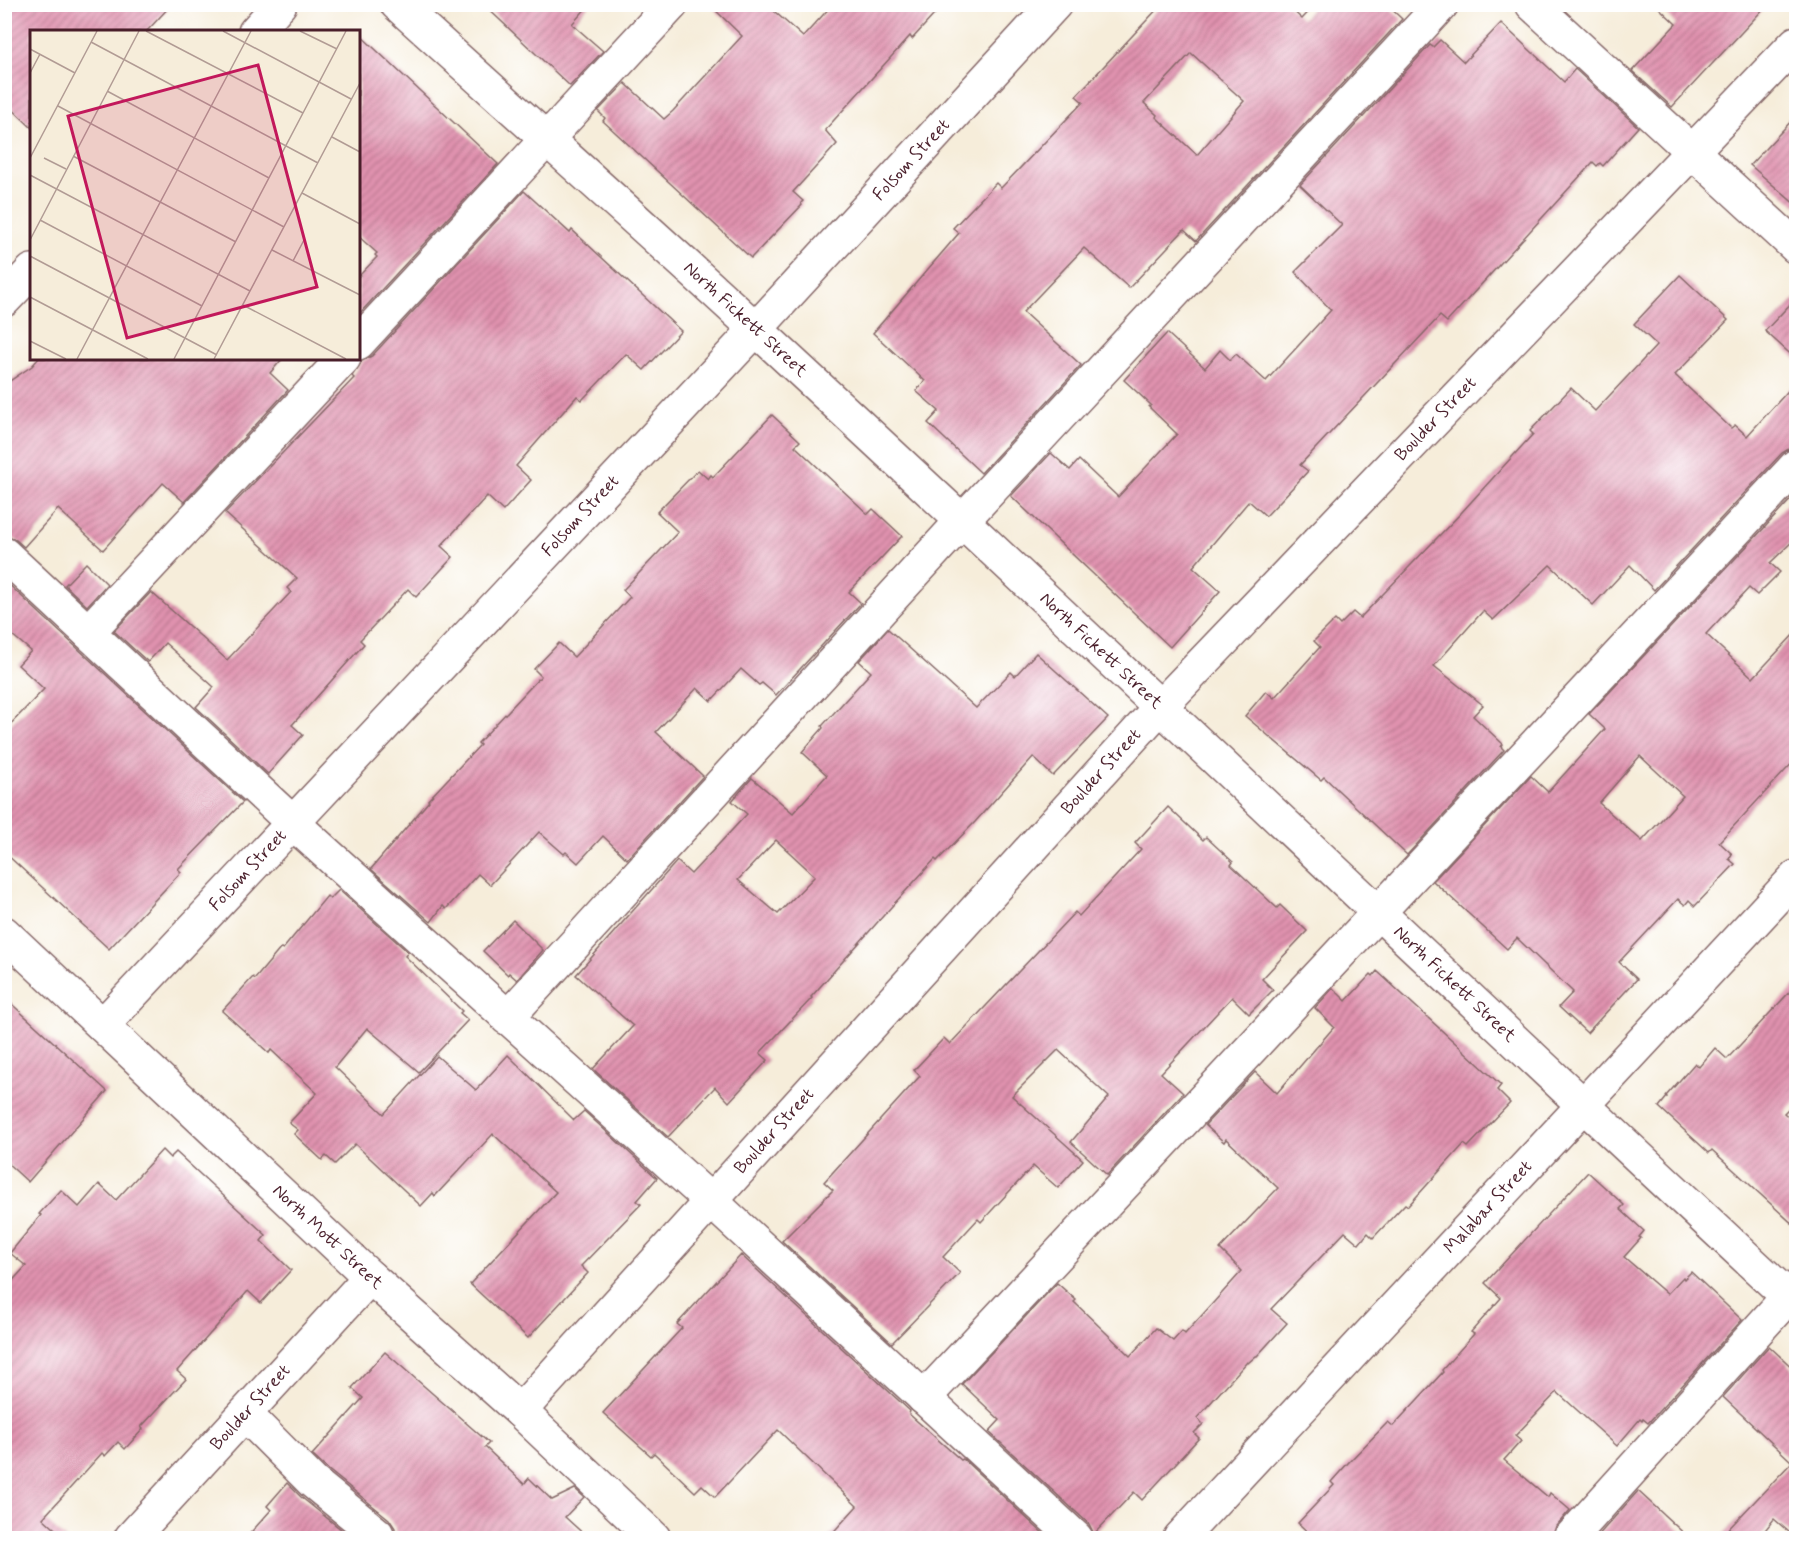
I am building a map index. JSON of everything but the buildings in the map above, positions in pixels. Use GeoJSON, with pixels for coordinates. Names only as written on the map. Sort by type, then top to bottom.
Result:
{"type":"FeatureCollection","features":[{"type":"Feature","properties":{"kind":"street"},"geometry":{"type":"LineString","coordinates":[[257,30],[280,4]]}},
{"type":"Feature","properties":{"kind":"street","name":"North Fickett Street"},"geometry":{"type":"LineString","coordinates":[[397,4],[756,329],[1161,706],[1584,1107],[1794,1296]]}},
{"type":"Feature","properties":{"kind":"street"},"geometry":{"type":"LineString","coordinates":[[360,341],[672,4]]}},
{"type":"Feature","properties":{"kind":"street","name":"Folsom Street"},"geometry":{"type":"LineString","coordinates":[[103,1024],[756,329],[1055,4]]}},
{"type":"Feature","properties":{"kind":"street"},"geometry":{"type":"LineString","coordinates":[[507,1018],[1442,4]]}},
{"type":"Feature","properties":{"kind":"street"},"geometry":{"type":"LineString","coordinates":[[1532,4],[1797,248]]}},
{"type":"Feature","properties":{"kind":"street","name":"Boulder Street"},"geometry":{"type":"LineString","coordinates":[[520,1411],[1161,706],[1797,43]]}},
{"type":"Feature","properties":{"kind":"street"},"geometry":{"type":"LineString","coordinates":[[4,300],[30,273]]}},
{"type":"Feature","properties":{"kind":"street"},"geometry":{"type":"LineString","coordinates":[[88,632],[342,360]]}},
{"type":"Feature","properties":{"kind":"street"},"geometry":{"type":"LineString","coordinates":[[924,1398],[1797,466]]}},
{"type":"Feature","properties":{"kind":"street"},"geometry":{"type":"LineString","coordinates":[[4,554],[293,823],[711,1201],[1076,1539]]}},
{"type":"Feature","properties":{"kind":"street","name":"Malabar Street"},"geometry":{"type":"LineString","coordinates":[[1180,1539],[1797,877]]}},
{"type":"Feature","properties":{"kind":"street","name":"North Mott Street"},"geometry":{"type":"LineString","coordinates":[[7,941],[103,1024],[370,1277],[520,1411],[654,1539]]}},
{"type":"Feature","properties":{"kind":"street","name":"Boulder Street"},"geometry":{"type":"LineString","coordinates":[[131,1539],[370,1277]]}},
{"type":"Feature","properties":{"kind":"street"},"geometry":{"type":"LineString","coordinates":[[1570,1539],[1794,1296]]}},
{"type":"Feature","properties":{"kind":"street"},"geometry":{"type":"LineString","coordinates":[[245,1414],[314,1482],[377,1534]]}}]}
